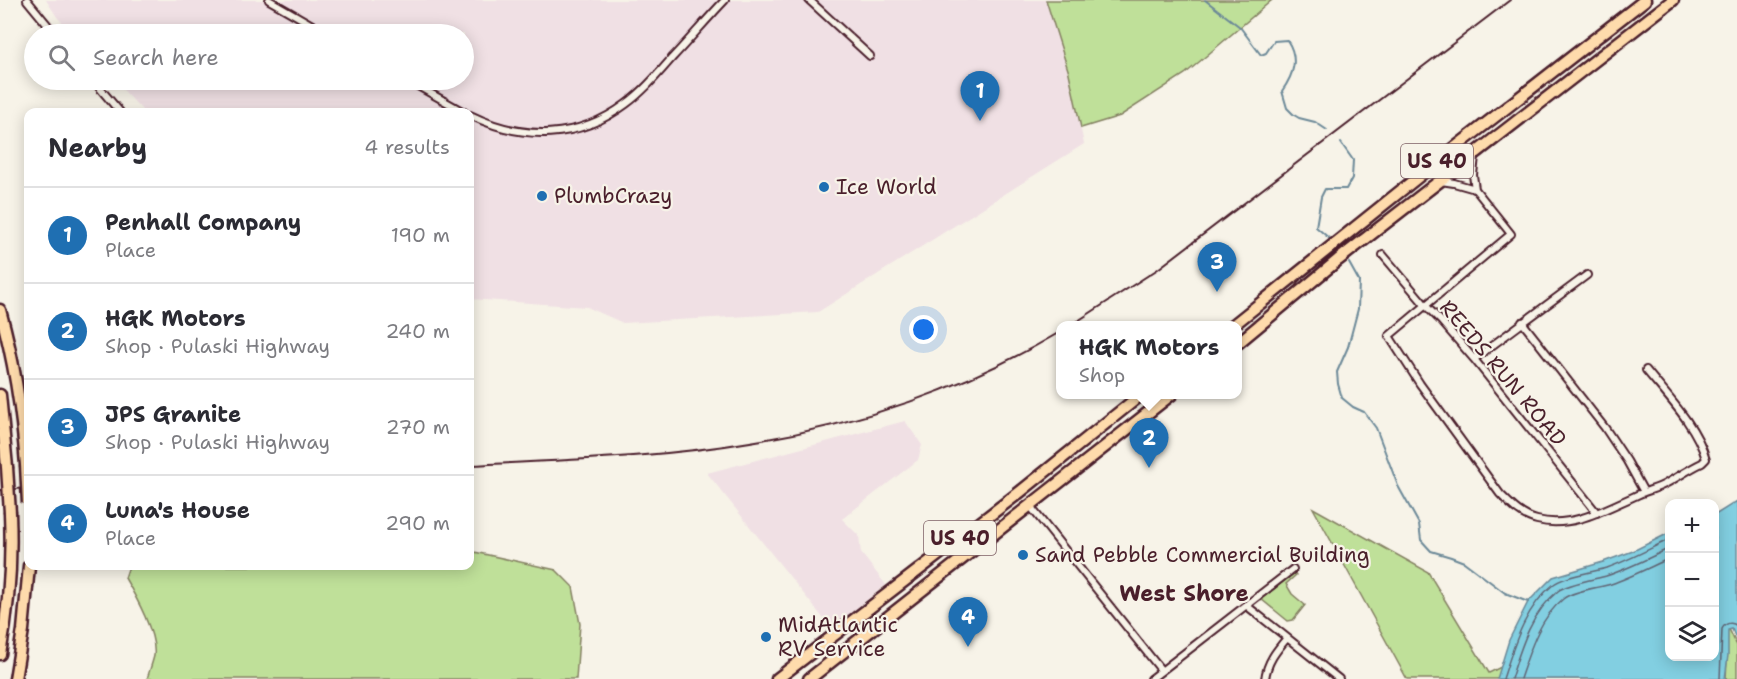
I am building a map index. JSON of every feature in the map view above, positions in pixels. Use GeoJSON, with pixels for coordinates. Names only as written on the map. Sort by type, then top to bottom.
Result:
{"type":"FeatureCollection","features":[{"type":"Feature","properties":{"kind":"highway","name":"US 40"},"geometry":{"type":"LineString","coordinates":[[1238,321],[1443,157],[1646,0]]}},
{"type":"Feature","properties":{"kind":"highway","name":"US 40"},"geometry":{"type":"LineString","coordinates":[[1242,340],[1338,260],[1673,0]]}},
{"type":"Feature","properties":{"kind":"highway"},"geometry":{"type":"LineString","coordinates":[[0,310],[19,389],[24,443]]}},
{"type":"Feature","properties":{"kind":"highway"},"geometry":{"type":"LineString","coordinates":[[0,395],[10,513],[10,571],[0,654]]}},
{"type":"Feature","properties":{"kind":"highway","name":"US 40"},"geometry":{"type":"LineString","coordinates":[[777,679],[1020,492],[1136,399]]}},
{"type":"Feature","properties":{"kind":"highway","name":"US 40"},"geometry":{"type":"LineString","coordinates":[[809,679],[1166,399]]}},
{"type":"Feature","properties":{"kind":"highway"},"geometry":{"type":"LineString","coordinates":[[15,679],[23,630],[29,570]]}},
{"type":"Feature","properties":{"kind":"street"},"geometry":{"type":"LineString","coordinates":[[27,0],[47,24]]}},
{"type":"Feature","properties":{"kind":"street"},"geometry":{"type":"LineString","coordinates":[[269,0],[311,24]]}},
{"type":"Feature","properties":{"kind":"street"},"geometry":{"type":"LineString","coordinates":[[474,118],[502,129],[528,133],[562,132],[597,121],[616,111],[642,91],[725,0]]}},
{"type":"Feature","properties":{"kind":"street"},"geometry":{"type":"LineString","coordinates":[[809,0],[870,56]]}},
{"type":"Feature","properties":{"kind":"street"},"geometry":{"type":"LineString","coordinates":[[101,90],[117,108]]}},
{"type":"Feature","properties":{"kind":"street"},"geometry":{"type":"LineString","coordinates":[[425,90],[457,108]]}},
{"type":"Feature","properties":{"kind":"street"},"geometry":{"type":"LineString","coordinates":[[1475,153],[1473,176],[1475,189],[1511,234],[1389,336],[1420,384],[1500,494],[1513,508],[1537,520],[1553,523],[1571,521],[1597,513],[1664,485],[1706,459],[1696,433],[1646,370]]}},
{"type":"Feature","properties":{"kind":"street"},"geometry":{"type":"LineString","coordinates":[[1440,181],[1475,189]]}},
{"type":"Feature","properties":{"kind":"street","name":"REEDS RUN ROAD"},"geometry":{"type":"LineString","coordinates":[[1383,255],[1474,359],[1597,513]]}},
{"type":"Feature","properties":{"kind":"street"},"geometry":{"type":"LineString","coordinates":[[1474,359],[1587,275]]}},
{"type":"Feature","properties":{"kind":"street"},"geometry":{"type":"LineString","coordinates":[[1522,322],[1605,428],[1644,492]]}},
{"type":"Feature","properties":{"kind":"street"},"geometry":{"type":"LineString","coordinates":[[1030,506],[1161,670]]}},
{"type":"Feature","properties":{"kind":"street"},"geometry":{"type":"LineString","coordinates":[[1150,679],[1293,569]]}},
{"type":"Feature","properties":{"kind":"street"},"geometry":{"type":"LineString","coordinates":[[1247,606],[1339,679]]}},
{"type":"Feature","properties":{"kind":"street"},"geometry":{"type":"LineString","coordinates":[[1265,679],[1272,657],[1287,638]]}},
{"type":"Feature","properties":{"kind":"shaded area"},"geometry":{"type":"Polygon","coordinates":[[[46,0],[1046,0],[1069,73],[1084,144],[818,312],[623,323],[587,307],[474,299],[474,108],[140,108],[123,90],[474,90],[474,24],[64,24],[46,0]]]}},
{"type":"Feature","properties":{"kind":"shaded area"},"geometry":{"type":"Polygon","coordinates":[[[905,421],[922,445],[918,460],[842,519],[859,536],[861,553],[886,585],[831,628],[707,473],[905,421]]]}},
{"type":"Feature","properties":{"kind":"green space"},"geometry":{"type":"Polygon","coordinates":[[[1046,0],[1272,0],[1185,74],[1120,116],[1081,128],[1069,73],[1046,0]]]}},
{"type":"Feature","properties":{"kind":"green space"},"geometry":{"type":"Polygon","coordinates":[[[1313,508],[1428,572],[1489,673],[1665,584],[1665,661],[1677,661],[1701,679],[1407,679],[1313,508]]]}},
{"type":"Feature","properties":{"kind":"green space"},"geometry":{"type":"Polygon","coordinates":[[[474,552],[556,570],[573,587],[580,624],[576,679],[147,679],[154,656],[152,637],[145,616],[125,578],[128,570],[474,570],[474,552]]]}},
{"type":"Feature","properties":{"kind":"green space"},"geometry":{"type":"Polygon","coordinates":[[[1294,573],[1296,575],[1286,584],[1292,594],[1305,605],[1293,620],[1288,621],[1261,599],[1294,573]]]}},
{"type":"Feature","properties":{"kind":"green space"},"geometry":{"type":"Polygon","coordinates":[[[1722,614],[1737,646],[1737,679],[1726,679],[1727,660],[1722,614]]]}},
{"type":"Feature","properties":{"kind":"water"},"geometry":{"type":"Polygon","coordinates":[[[1737,501],[1737,641],[1732,629],[1728,630],[1725,679],[1497,679],[1509,640],[1528,602],[1553,577],[1633,551],[1665,535],[1665,661],[1719,661],[1719,512],[1737,501]]]}},
{"type":"Feature","properties":{"kind":"waterway"},"geometry":{"type":"LineString","coordinates":[[1205,0],[1240,27],[1261,55],[1266,53],[1274,41],[1287,40],[1294,60],[1290,78],[1282,91],[1287,108],[1299,118],[1315,122],[1327,130]]}},
{"type":"Feature","properties":{"kind":"waterway"},"geometry":{"type":"LineString","coordinates":[[1330,239],[1316,227],[1321,197],[1325,189],[1346,189],[1352,178],[1353,160],[1341,143]]}},
{"type":"Feature","properties":{"kind":"waterway"},"geometry":{"type":"LineString","coordinates":[[1349,263],[1359,281],[1358,309],[1348,347],[1337,372],[1342,398],[1364,412],[1376,428],[1398,486],[1419,524],[1421,540],[1431,551],[1464,562],[1505,593],[1528,602]]}},
{"type":"Feature","properties":{"kind":"railway"},"geometry":{"type":"LineString","coordinates":[[1078,321],[1158,269],[1510,0]]}},
{"type":"Feature","properties":{"kind":"railway"},"geometry":{"type":"LineString","coordinates":[[474,465],[681,452],[750,442],[831,426],[910,402],[949,387],[1056,334]]}},
{"type":"Feature","properties":{"kind":"railway"},"geometry":{"type":"LineString","coordinates":[[0,490],[24,488]]}},
{"type":"Feature","properties":{"kind":"place","name":"Penhall Company"},"geometry":{"type":"Point","coordinates":[980,121]}},
{"type":"Feature","properties":{"kind":"place","name":"Ice World"},"geometry":{"type":"Point","coordinates":[824,187]}},
{"type":"Feature","properties":{"kind":"place","name":"PlumbCrazy"},"geometry":{"type":"Point","coordinates":[542,196]}},
{"type":"Feature","properties":{"kind":"place","name":"JPS Granite"},"geometry":{"type":"Point","coordinates":[1217,292]}},
{"type":"Feature","properties":{"kind":"place","name":"HGK Motors"},"geometry":{"type":"Point","coordinates":[1149,468]}},
{"type":"Feature","properties":{"kind":"place","name":"Sand Pebble Commercial Building"},"geometry":{"type":"Point","coordinates":[1023,555]}},
{"type":"Feature","properties":{"kind":"place","name":"MidAtlantic RV Service"},"geometry":{"type":"Point","coordinates":[766,637]}},
{"type":"Feature","properties":{"kind":"place","name":"Luna's House"},"geometry":{"type":"Point","coordinates":[968,647]}},
{"type":"Feature","properties":{"kind":"district","name":"West Shore"},"geometry":{"type":"Point","coordinates":[1184,593]}}]}
